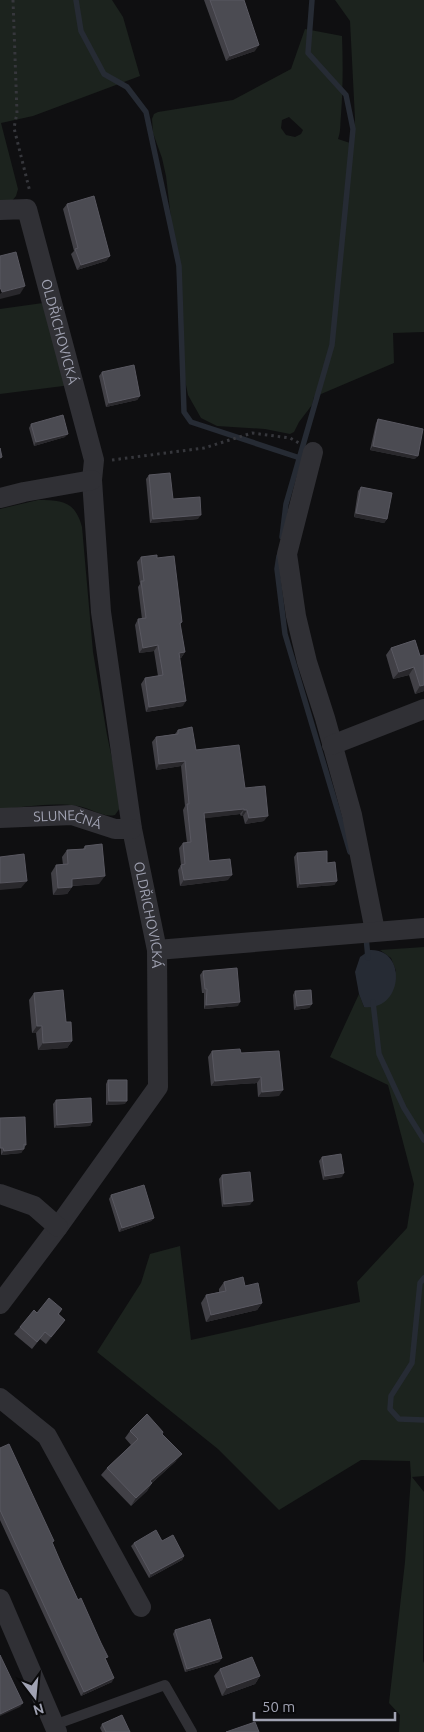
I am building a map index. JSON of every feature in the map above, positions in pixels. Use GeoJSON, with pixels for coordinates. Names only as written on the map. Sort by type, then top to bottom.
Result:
{"type":"FeatureCollection","features":[{"type":"Feature","properties":{"kind":"street"},"geometry":{"type":"LineString","coordinates":[[0,210],[27,209]]}},
{"type":"Feature","properties":{"kind":"street","name":"OLDŘICHOVICKÁ"},"geometry":{"type":"LineString","coordinates":[[0,1304],[58,1227],[158,1087],[157,950],[132,829],[100,612],[92,480],[94,460],[27,209]]}},
{"type":"Feature","properties":{"kind":"street"},"geometry":{"type":"LineString","coordinates":[[313,452],[288,554],[296,616],[307,662],[325,718],[352,816],[375,932]]}},
{"type":"Feature","properties":{"kind":"street"},"geometry":{"type":"LineString","coordinates":[[0,498],[92,480]]}},
{"type":"Feature","properties":{"kind":"street"},"geometry":{"type":"LineString","coordinates":[[332,745],[424,709]]}},
{"type":"Feature","properties":{"kind":"street","name":"SLUNEČNÁ"},"geometry":{"type":"LineString","coordinates":[[0,818],[72,815],[115,829],[132,829]]}},
{"type":"Feature","properties":{"kind":"street"},"geometry":{"type":"LineString","coordinates":[[157,950],[424,928]]}},
{"type":"Feature","properties":{"kind":"street"},"geometry":{"type":"LineString","coordinates":[[0,1194],[34,1206],[58,1227]]}},
{"type":"Feature","properties":{"kind":"street"},"geometry":{"type":"LineString","coordinates":[[0,1398],[47,1436],[141,1607]]}},
{"type":"Feature","properties":{"kind":"street"},"geometry":{"type":"LineString","coordinates":[[0,1599],[56,1728]]}},
{"type":"Feature","properties":{"kind":"lane"},"geometry":{"type":"LineString","coordinates":[[56,1728],[166,1685],[192,1732]]}},
{"type":"Feature","properties":{"kind":"path"},"geometry":{"type":"LineString","coordinates":[[13,0],[17,113],[14,128],[31,195],[27,209]]}},
{"type":"Feature","properties":{"kind":"path"},"geometry":{"type":"LineString","coordinates":[[94,460],[100,462],[204,448],[252,434],[290,438],[313,452]]}},
{"type":"Feature","properties":{"kind":"shaded area"},"geometry":{"type":"Polygon","coordinates":[[[0,0],[112,0],[123,17],[140,76],[33,116],[1,123],[18,189],[16,196],[11,202],[0,204],[0,0]]]}},
{"type":"Feature","properties":{"kind":"shaded area"},"geometry":{"type":"Polygon","coordinates":[[[335,0],[424,0],[424,332],[393,333],[394,363],[314,397],[312,405],[294,432],[290,434],[265,429],[217,426],[201,418],[188,395],[182,365],[176,261],[166,176],[153,133],[152,119],[154,114],[158,112],[233,100],[291,69],[305,29],[342,36],[342,95],[338,139],[353,144],[355,119],[350,21],[335,0]],[[289,117],[282,120],[281,128],[286,135],[295,137],[301,134],[303,130],[289,117]]]}},
{"type":"Feature","properties":{"kind":"shaded area"},"geometry":{"type":"Polygon","coordinates":[[[50,302],[71,385],[0,394],[0,309],[50,302]]]}},
{"type":"Feature","properties":{"kind":"shaded area"},"geometry":{"type":"Polygon","coordinates":[[[38,500],[61,502],[71,507],[76,512],[82,527],[93,652],[107,735],[122,805],[115,815],[110,816],[83,807],[59,804],[0,809],[0,509],[38,500]]]}},
{"type":"Feature","properties":{"kind":"shaded area"},"geometry":{"type":"Polygon","coordinates":[[[424,947],[424,1476],[412,1477],[424,1492],[424,1732],[399,1732],[400,1715],[389,1703],[405,1562],[411,1477],[410,1461],[361,1460],[279,1510],[218,1449],[97,1352],[141,1283],[150,1254],[180,1246],[191,1340],[360,1302],[357,1282],[407,1228],[414,1184],[388,1085],[330,1057],[359,994],[364,1007],[396,971],[391,958],[380,950],[424,947]]]}},
{"type":"Feature","properties":{"kind":"shaded area"},"geometry":{"type":"Polygon","coordinates":[[[370,950],[382,952],[390,959],[395,968],[396,979],[393,990],[387,999],[377,1006],[364,1007],[359,994],[355,972],[360,957],[370,950]]]}},
{"type":"Feature","properties":{"kind":"building"},"geometry":{"type":"Polygon","coordinates":[[[210,0],[244,0],[259,45],[230,56],[210,0]]]}},
{"type":"Feature","properties":{"kind":"building"},"geometry":{"type":"Polygon","coordinates":[[[94,196],[110,256],[81,265],[75,249],[78,248],[67,204],[94,196]]]}},
{"type":"Feature","properties":{"kind":"building"},"geometry":{"type":"Polygon","coordinates":[[[16,252],[25,286],[2,292],[0,287],[0,256],[16,252]]]}},
{"type":"Feature","properties":{"kind":"building"},"geometry":{"type":"Polygon","coordinates":[[[134,365],[140,396],[109,403],[102,372],[134,365]]]}},
{"type":"Feature","properties":{"kind":"building"},"geometry":{"type":"Polygon","coordinates":[[[63,415],[68,434],[36,442],[31,424],[63,415]]]}},
{"type":"Feature","properties":{"kind":"building"},"geometry":{"type":"Polygon","coordinates":[[[378,419],[423,429],[418,456],[373,446],[378,419]]]}},
{"type":"Feature","properties":{"kind":"building"},"geometry":{"type":"Polygon","coordinates":[[[170,473],[173,499],[200,497],[201,515],[153,519],[149,475],[170,473]]]}},
{"type":"Feature","properties":{"kind":"building"},"geometry":{"type":"Polygon","coordinates":[[[361,487],[392,493],[387,519],[356,513],[361,487]]]}},
{"type":"Feature","properties":{"kind":"building"},"geometry":{"type":"Polygon","coordinates":[[[157,555],[157,558],[174,556],[182,622],[180,623],[185,652],[179,653],[186,701],[149,707],[145,678],[163,675],[158,645],[143,648],[138,619],[146,618],[141,581],[144,581],[141,557],[157,555]]]}},
{"type":"Feature","properties":{"kind":"building"},"geometry":{"type":"Polygon","coordinates":[[[415,640],[420,656],[424,655],[424,685],[420,686],[414,667],[399,672],[391,648],[415,640]]]}},
{"type":"Feature","properties":{"kind":"building"},"geometry":{"type":"Polygon","coordinates":[[[192,727],[196,750],[239,745],[245,788],[265,786],[268,816],[249,818],[247,810],[244,809],[204,813],[209,861],[230,859],[232,875],[184,880],[181,865],[185,864],[183,843],[191,842],[185,761],[159,764],[156,737],[178,734],[178,730],[192,727]]]}},
{"type":"Feature","properties":{"kind":"building"},"geometry":{"type":"Polygon","coordinates":[[[102,844],[105,876],[72,879],[72,887],[58,888],[56,865],[68,864],[67,850],[85,849],[85,846],[102,844]]]}},
{"type":"Feature","properties":{"kind":"building"},"geometry":{"type":"Polygon","coordinates":[[[327,851],[327,863],[335,862],[337,881],[300,884],[297,853],[327,851]]]}},
{"type":"Feature","properties":{"kind":"building"},"geometry":{"type":"Polygon","coordinates":[[[24,854],[27,881],[0,883],[0,857],[24,854]]]}},
{"type":"Feature","properties":{"kind":"building"},"geometry":{"type":"Polygon","coordinates":[[[237,968],[240,1002],[206,1005],[207,989],[205,989],[203,971],[237,968]]]}},
{"type":"Feature","properties":{"kind":"building"},"geometry":{"type":"Polygon","coordinates":[[[63,990],[66,1022],[71,1022],[72,1041],[43,1043],[42,1026],[37,1026],[34,993],[63,990]]]}},
{"type":"Feature","properties":{"kind":"building"},"geometry":{"type":"Polygon","coordinates":[[[311,990],[312,1004],[297,1006],[295,991],[311,990]]]}},
{"type":"Feature","properties":{"kind":"building"},"geometry":{"type":"Polygon","coordinates":[[[240,1049],[241,1053],[279,1051],[283,1090],[262,1092],[261,1077],[215,1081],[212,1051],[240,1049]]]}},
{"type":"Feature","properties":{"kind":"building"},"geometry":{"type":"Polygon","coordinates":[[[108,1080],[127,1080],[127,1101],[109,1101],[108,1080]]]}},
{"type":"Feature","properties":{"kind":"building"},"geometry":{"type":"Polygon","coordinates":[[[91,1098],[92,1122],[57,1125],[56,1100],[91,1098]]]}},
{"type":"Feature","properties":{"kind":"building"},"geometry":{"type":"Polygon","coordinates":[[[25,1117],[26,1145],[24,1144],[24,1149],[4,1151],[3,1148],[0,1148],[0,1118],[25,1117]]]}},
{"type":"Feature","properties":{"kind":"building"},"geometry":{"type":"Polygon","coordinates":[[[341,1154],[344,1173],[325,1176],[322,1157],[341,1154]]]}},
{"type":"Feature","properties":{"kind":"building"},"geometry":{"type":"Polygon","coordinates":[[[250,1172],[253,1201],[224,1204],[222,1175],[250,1172]]]}},
{"type":"Feature","properties":{"kind":"building"},"geometry":{"type":"Polygon","coordinates":[[[144,1185],[154,1218],[122,1228],[111,1195],[144,1185]]]}},
{"type":"Feature","properties":{"kind":"building"},"geometry":{"type":"Polygon","coordinates":[[[243,1277],[245,1286],[258,1283],[262,1303],[211,1315],[206,1295],[226,1291],[224,1282],[243,1277]]]}},
{"type":"Feature","properties":{"kind":"building"},"geometry":{"type":"Polygon","coordinates":[[[49,1298],[62,1309],[58,1314],[65,1320],[51,1337],[45,1332],[37,1342],[20,1327],[34,1310],[37,1313],[49,1298]]]}},
{"type":"Feature","properties":{"kind":"building"},"geometry":{"type":"Polygon","coordinates":[[[147,1414],[163,1432],[162,1434],[182,1454],[150,1481],[152,1483],[136,1498],[107,1468],[138,1439],[130,1431],[147,1414]]]}},
{"type":"Feature","properties":{"kind":"building"},"geometry":{"type":"Polygon","coordinates":[[[9,1444],[54,1541],[52,1542],[78,1600],[81,1598],[108,1657],[105,1658],[114,1678],[84,1692],[0,1510],[0,1448],[9,1444]]]}},
{"type":"Feature","properties":{"kind":"building"},"geometry":{"type":"Polygon","coordinates":[[[156,1530],[162,1541],[173,1535],[184,1556],[151,1574],[134,1543],[156,1530]]]}},
{"type":"Feature","properties":{"kind":"building"},"geometry":{"type":"Polygon","coordinates":[[[210,1619],[222,1658],[187,1669],[175,1630],[210,1619]]]}},
{"type":"Feature","properties":{"kind":"building"},"geometry":{"type":"Polygon","coordinates":[[[0,1655],[23,1703],[0,1714],[0,1655]]]}},
{"type":"Feature","properties":{"kind":"building"},"geometry":{"type":"Polygon","coordinates":[[[252,1657],[260,1676],[227,1688],[220,1669],[252,1657]]]}},
{"type":"Feature","properties":{"kind":"building"},"geometry":{"type":"Polygon","coordinates":[[[122,1715],[130,1732],[106,1732],[102,1724],[122,1715]]]}},
{"type":"Feature","properties":{"kind":"building"},"geometry":{"type":"Polygon","coordinates":[[[255,1722],[259,1732],[226,1732],[255,1722]]]}},
{"type":"Feature","properties":{"kind":"waterway"},"geometry":{"type":"LineString","coordinates":[[76,0],[81,31],[104,74],[127,87],[146,112],[179,266],[184,412],[191,422],[300,458]]}},
{"type":"Feature","properties":{"kind":"waterway"},"geometry":{"type":"LineString","coordinates":[[282,537],[286,504],[332,345],[353,129],[346,95],[308,53],[312,0]]}},
{"type":"Feature","properties":{"kind":"waterway"},"geometry":{"type":"LineString","coordinates":[[279,556],[277,569],[285,634],[350,852]]}},
{"type":"Feature","properties":{"kind":"waterway"},"geometry":{"type":"LineString","coordinates":[[366,937],[368,958]]}},
{"type":"Feature","properties":{"kind":"waterway"},"geometry":{"type":"LineString","coordinates":[[373,1002],[379,1054],[404,1108],[424,1140]]}},
{"type":"Feature","properties":{"kind":"waterway"},"geometry":{"type":"LineString","coordinates":[[424,1278],[420,1283],[412,1363],[391,1396],[390,1409],[399,1419],[424,1420]]}}]}
